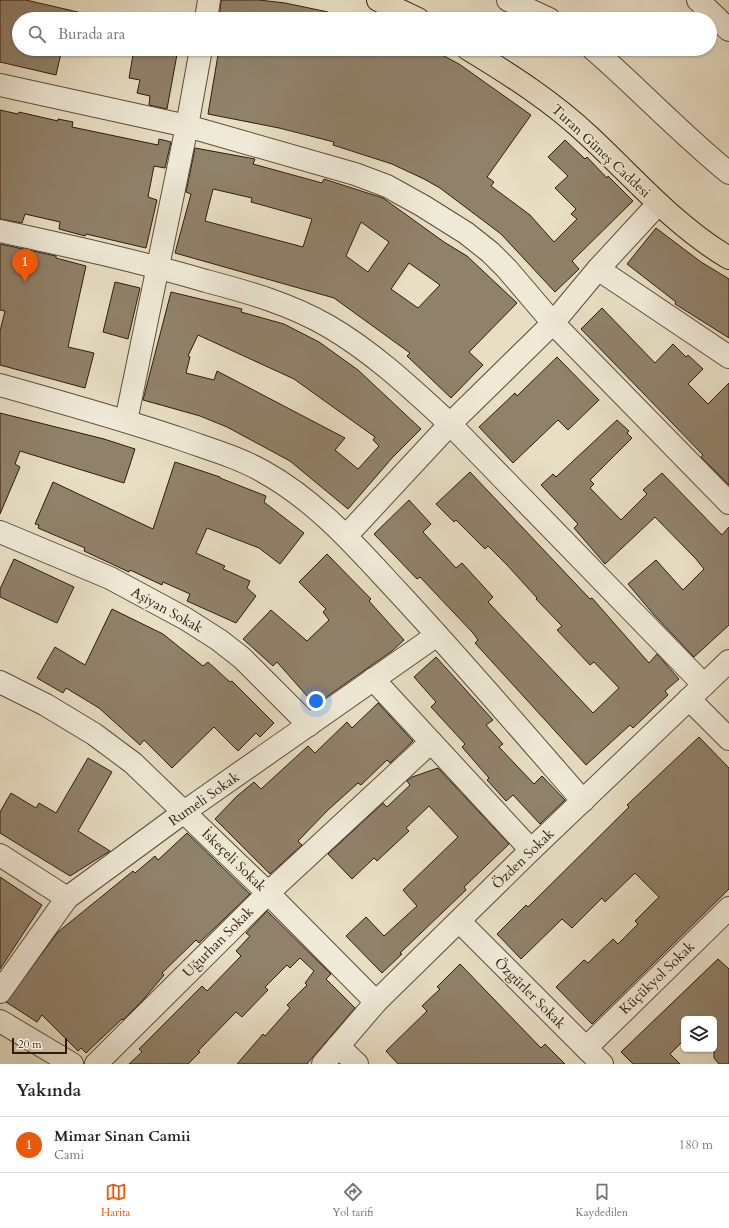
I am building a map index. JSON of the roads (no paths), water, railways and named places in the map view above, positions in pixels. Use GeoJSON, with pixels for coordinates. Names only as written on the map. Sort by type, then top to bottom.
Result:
{"type":"FeatureCollection","features":[{"type":"Feature","properties":{"kind":"main road"},"geometry":{"type":"LineString","coordinates":[[378,0],[403,12]]}},
{"type":"Feature","properties":{"kind":"main road","name":"Turan Güneş Caddesi"},"geometry":{"type":"LineString","coordinates":[[479,56],[518,80],[557,109],[588,136],[658,204],[729,258]]}},
{"type":"Feature","properties":{"kind":"street"},"geometry":{"type":"LineString","coordinates":[[207,12],[209,0]]}},
{"type":"Feature","properties":{"kind":"street"},"geometry":{"type":"LineString","coordinates":[[508,0],[534,12]]}},
{"type":"Feature","properties":{"kind":"street"},"geometry":{"type":"LineString","coordinates":[[698,0],[710,12]]}},
{"type":"Feature","properties":{"kind":"street"},"geometry":{"type":"LineString","coordinates":[[717,18],[729,30]]}},
{"type":"Feature","properties":{"kind":"street"},"geometry":{"type":"LineString","coordinates":[[126,420],[187,126],[200,56]]}},
{"type":"Feature","properties":{"kind":"street"},"geometry":{"type":"LineString","coordinates":[[601,56],[635,86],[695,145],[729,173]]}},
{"type":"Feature","properties":{"kind":"street"},"geometry":{"type":"LineString","coordinates":[[0,85],[187,126],[355,174],[393,190],[423,206],[490,252],[522,285],[553,323],[729,503]]}},
{"type":"Feature","properties":{"kind":"street"},"geometry":{"type":"LineString","coordinates":[[346,536],[450,424],[553,323],[598,269],[658,204]]}},
{"type":"Feature","properties":{"kind":"street"},"geometry":{"type":"LineString","coordinates":[[0,231],[158,267],[278,303],[327,326],[380,362],[450,424],[697,692],[729,739]]}},
{"type":"Feature","properties":{"kind":"street"},"geometry":{"type":"LineString","coordinates":[[598,269],[729,358]]}},
{"type":"Feature","properties":{"kind":"street"},"geometry":{"type":"LineString","coordinates":[[0,385],[126,420],[236,458],[263,471],[293,490],[346,536],[437,634],[583,801]]}},
{"type":"Feature","properties":{"kind":"street","name":"Aşiyan Sokak"},"geometry":{"type":"LineString","coordinates":[[0,532],[110,578],[186,619],[219,640],[242,658],[309,725]]}},
{"type":"Feature","properties":{"kind":"street","name":"Rumeli Sokak"},"geometry":{"type":"LineString","coordinates":[[0,992],[67,898],[184,812],[437,634]]}},
{"type":"Feature","properties":{"kind":"street","name":"Özden Sokak"},"geometry":{"type":"LineString","coordinates":[[323,1064],[376,1002],[531,850],[729,661]]}},
{"type":"Feature","properties":{"kind":"street"},"geometry":{"type":"LineString","coordinates":[[374,679],[531,850]]}},
{"type":"Feature","properties":{"kind":"street","name":"İskeçeli Sokak"},"geometry":{"type":"LineString","coordinates":[[0,682],[46,705],[118,751],[268,893],[376,1002]]}},
{"type":"Feature","properties":{"kind":"street","name":"Uğurhan Sokak"},"geometry":{"type":"LineString","coordinates":[[96,1064],[268,893],[431,742]]}},
{"type":"Feature","properties":{"kind":"street"},"geometry":{"type":"LineString","coordinates":[[0,855],[67,898]]}},
{"type":"Feature","properties":{"kind":"street","name":"Küçükyol Sokak"},"geometry":{"type":"LineString","coordinates":[[586,1048],[729,908]]}},
{"type":"Feature","properties":{"kind":"street","name":"Özgürler Sokak"},"geometry":{"type":"LineString","coordinates":[[459,921],[602,1064]]}},
{"type":"Feature","properties":{"kind":"street"},"geometry":{"type":"LineString","coordinates":[[0,1020],[72,1064]]}},
{"type":"Feature","properties":{"kind":"street"},"geometry":{"type":"LineString","coordinates":[[338,1046],[356,1064]]}},
{"type":"Feature","properties":{"kind":"place","name":"Mimar Sinan Camii"},"geometry":{"type":"Point","coordinates":[25,282]}}]}
